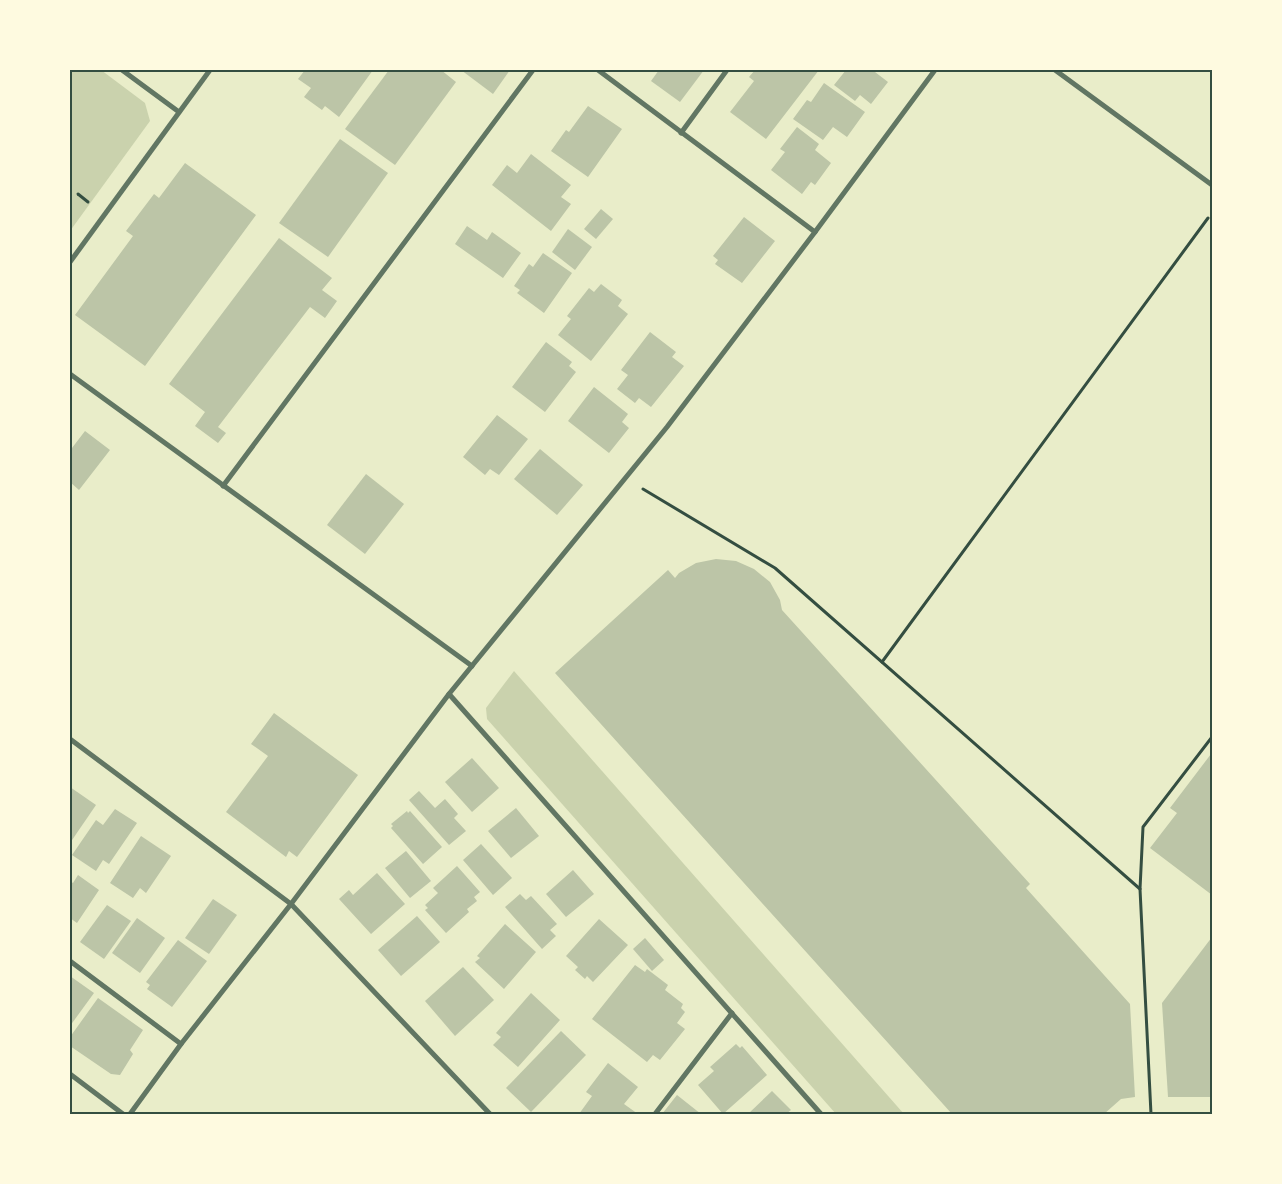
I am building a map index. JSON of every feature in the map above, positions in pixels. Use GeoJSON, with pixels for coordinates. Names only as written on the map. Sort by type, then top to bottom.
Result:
{"type":"FeatureCollection","features":[{"type":"Feature","properties":{"kind":"street"},"geometry":{"type":"LineString","coordinates":[[122,70],[179,112]]}},
{"type":"Feature","properties":{"kind":"street"},"geometry":{"type":"LineString","coordinates":[[70,262],[210,70]]}},
{"type":"Feature","properties":{"kind":"street"},"geometry":{"type":"LineString","coordinates":[[223,486],[533,70]]}},
{"type":"Feature","properties":{"kind":"street"},"geometry":{"type":"LineString","coordinates":[[598,70],[815,232]]}},
{"type":"Feature","properties":{"kind":"street"},"geometry":{"type":"LineString","coordinates":[[681,133],[727,70]]}},
{"type":"Feature","properties":{"kind":"street"},"geometry":{"type":"LineString","coordinates":[[130,1114],[181,1044],[291,904],[449,694],[673,419],[936,70]]}},
{"type":"Feature","properties":{"kind":"street"},"geometry":{"type":"LineString","coordinates":[[1055,70],[1212,185]]}},
{"type":"Feature","properties":{"kind":"street"},"geometry":{"type":"LineString","coordinates":[[70,374],[472,666]]}},
{"type":"Feature","properties":{"kind":"street"},"geometry":{"type":"LineString","coordinates":[[449,694],[821,1114]]}},
{"type":"Feature","properties":{"kind":"street"},"geometry":{"type":"LineString","coordinates":[[70,739],[291,904],[490,1114]]}},
{"type":"Feature","properties":{"kind":"street"},"geometry":{"type":"LineString","coordinates":[[70,961],[181,1044]]}},
{"type":"Feature","properties":{"kind":"street"},"geometry":{"type":"LineString","coordinates":[[655,1114],[732,1013]]}},
{"type":"Feature","properties":{"kind":"street"},"geometry":{"type":"LineString","coordinates":[[70,1074],[123,1114]]}},
{"type":"Feature","properties":{"kind":"path"},"geometry":{"type":"LineString","coordinates":[[882,662],[1208,218]]}},
{"type":"Feature","properties":{"kind":"path"},"geometry":{"type":"LineString","coordinates":[[626,477],[776,568],[1140,889]]}},
{"type":"Feature","properties":{"kind":"path"},"geometry":{"type":"LineString","coordinates":[[1151,1114],[1140,889],[1143,827],[1212,737]]}},
{"type":"Feature","properties":{"kind":"green space"},"geometry":{"type":"Polygon","coordinates":[[[70,70],[101,70],[145,103],[150,121],[70,231],[70,70]]]}},
{"type":"Feature","properties":{"kind":"green space"},"geometry":{"type":"Polygon","coordinates":[[[514,671],[904,1114],[836,1114],[487,719],[486,708],[514,671]]]}},
{"type":"Feature","properties":{"kind":"building"},"geometry":{"type":"Polygon","coordinates":[[[305,70],[373,70],[339,117],[325,106],[322,110],[304,97],[311,88],[298,79],[305,70]]]}},
{"type":"Feature","properties":{"kind":"building"},"geometry":{"type":"Polygon","coordinates":[[[389,70],[441,70],[456,82],[395,165],[345,129],[389,70]]]}},
{"type":"Feature","properties":{"kind":"building"},"geometry":{"type":"Polygon","coordinates":[[[461,70],[510,70],[493,94],[461,70]]]}},
{"type":"Feature","properties":{"kind":"building"},"geometry":{"type":"Polygon","coordinates":[[[659,70],[704,70],[680,102],[651,81],[659,70]]]}},
{"type":"Feature","properties":{"kind":"building"},"geometry":{"type":"Polygon","coordinates":[[[755,70],[819,70],[766,139],[730,112],[754,81],[749,77],[755,70]]]}},
{"type":"Feature","properties":{"kind":"building"},"geometry":{"type":"Polygon","coordinates":[[[846,70],[877,70],[875,72],[888,82],[871,104],[860,95],[855,101],[834,85],[846,70]]]}},
{"type":"Feature","properties":{"kind":"building"},"geometry":{"type":"Polygon","coordinates":[[[824,83],[865,112],[847,137],[833,127],[823,140],[793,119],[807,100],[811,102],[824,83]]]}},
{"type":"Feature","properties":{"kind":"building"},"geometry":{"type":"Polygon","coordinates":[[[588,106],[622,129],[588,177],[551,151],[566,130],[569,132],[588,106]]]}},
{"type":"Feature","properties":{"kind":"building"},"geometry":{"type":"Polygon","coordinates":[[[797,127],[819,144],[815,150],[831,163],[815,185],[811,182],[802,194],[771,170],[785,152],[780,149],[797,127]]]}},
{"type":"Feature","properties":{"kind":"building"},"geometry":{"type":"Polygon","coordinates":[[[340,139],[388,173],[328,257],[279,223],[340,139]]]}},
{"type":"Feature","properties":{"kind":"building"},"geometry":{"type":"Polygon","coordinates":[[[531,154],[571,185],[561,197],[571,204],[551,231],[492,185],[507,165],[517,173],[531,154]]]}},
{"type":"Feature","properties":{"kind":"building"},"geometry":{"type":"Polygon","coordinates":[[[185,163],[256,215],[145,366],[75,315],[133,236],[126,231],[154,194],[159,198],[185,163]]]}},
{"type":"Feature","properties":{"kind":"building"},"geometry":{"type":"Polygon","coordinates":[[[601,209],[613,219],[596,239],[584,229],[601,209]]]}},
{"type":"Feature","properties":{"kind":"building"},"geometry":{"type":"Polygon","coordinates":[[[744,217],[775,241],[742,283],[715,264],[718,260],[713,256],[744,217]]]}},
{"type":"Feature","properties":{"kind":"building"},"geometry":{"type":"Polygon","coordinates":[[[467,226],[487,240],[492,232],[521,253],[503,278],[455,244],[467,226]]]}},
{"type":"Feature","properties":{"kind":"building"},"geometry":{"type":"Polygon","coordinates":[[[568,229],[592,247],[575,270],[552,252],[568,229]]]}},
{"type":"Feature","properties":{"kind":"building"},"geometry":{"type":"Polygon","coordinates":[[[279,238],[332,278],[322,290],[337,301],[325,318],[310,307],[218,427],[226,433],[218,443],[195,426],[205,412],[169,384],[279,238]]]}},
{"type":"Feature","properties":{"kind":"building"},"geometry":{"type":"Polygon","coordinates":[[[543,253],[572,273],[544,313],[517,293],[520,290],[514,286],[529,264],[533,267],[543,253]]]}},
{"type":"Feature","properties":{"kind":"building"},"geometry":{"type":"Polygon","coordinates":[[[601,284],[622,300],[618,306],[628,314],[591,361],[558,335],[571,319],[567,316],[589,288],[594,292],[601,284]]]}},
{"type":"Feature","properties":{"kind":"building"},"geometry":{"type":"Polygon","coordinates":[[[650,332],[676,352],[672,357],[684,366],[651,407],[639,398],[635,403],[617,389],[628,375],[621,370],[650,332]]]}},
{"type":"Feature","properties":{"kind":"building"},"geometry":{"type":"Polygon","coordinates":[[[546,342],[572,362],[569,366],[576,372],[545,412],[512,387],[546,342]]]}},
{"type":"Feature","properties":{"kind":"building"},"geometry":{"type":"Polygon","coordinates":[[[594,387],[628,414],[622,422],[629,428],[609,453],[568,421],[594,387]]]}},
{"type":"Feature","properties":{"kind":"building"},"geometry":{"type":"Polygon","coordinates":[[[497,415],[528,439],[499,475],[490,469],[485,475],[463,457],[497,415]]]}},
{"type":"Feature","properties":{"kind":"building"},"geometry":{"type":"Polygon","coordinates":[[[85,431],[110,450],[79,490],[70,482],[70,447],[72,448],[85,431]]]}},
{"type":"Feature","properties":{"kind":"building"},"geometry":{"type":"Polygon","coordinates":[[[540,449],[583,485],[557,515],[514,479],[540,449]]]}},
{"type":"Feature","properties":{"kind":"building"},"geometry":{"type":"Polygon","coordinates":[[[366,474],[404,504],[365,554],[327,525],[366,474]]]}},
{"type":"Feature","properties":{"kind":"building"},"geometry":{"type":"Polygon","coordinates":[[[716,559],[736,561],[754,569],[770,582],[780,600],[782,610],[1030,884],[1026,888],[1130,1004],[1135,1097],[1121,1099],[1104,1114],[952,1114],[555,673],[668,570],[675,578],[679,573],[696,563],[716,559]]]}},
{"type":"Feature","properties":{"kind":"building"},"geometry":{"type":"Polygon","coordinates":[[[274,713],[358,775],[297,857],[289,851],[286,857],[226,812],[268,756],[251,744],[274,713]]]}},
{"type":"Feature","properties":{"kind":"building"},"geometry":{"type":"Polygon","coordinates":[[[1211,754],[1212,895],[1150,848],[1177,813],[1170,808],[1211,754]]]}},
{"type":"Feature","properties":{"kind":"building"},"geometry":{"type":"Polygon","coordinates":[[[472,758],[499,788],[472,812],[445,782],[472,758]]]}},
{"type":"Feature","properties":{"kind":"building"},"geometry":{"type":"Polygon","coordinates":[[[70,787],[96,805],[70,843],[70,787]]]}},
{"type":"Feature","properties":{"kind":"building"},"geometry":{"type":"Polygon","coordinates":[[[419,791],[435,808],[445,799],[458,814],[454,818],[466,831],[449,845],[409,800],[419,791]]]}},
{"type":"Feature","properties":{"kind":"building"},"geometry":{"type":"Polygon","coordinates":[[[516,808],[539,836],[511,858],[488,831],[516,808]]]}},
{"type":"Feature","properties":{"kind":"building"},"geometry":{"type":"Polygon","coordinates":[[[115,809],[137,823],[109,864],[103,860],[96,871],[72,855],[96,820],[103,825],[115,809]]]}},
{"type":"Feature","properties":{"kind":"building"},"geometry":{"type":"Polygon","coordinates":[[[407,811],[408,813],[410,811],[442,847],[423,864],[391,828],[393,826],[391,824],[407,811]]]}},
{"type":"Feature","properties":{"kind":"building"},"geometry":{"type":"Polygon","coordinates":[[[141,836],[171,856],[146,893],[140,888],[133,898],[110,883],[141,836]]]}},
{"type":"Feature","properties":{"kind":"building"},"geometry":{"type":"Polygon","coordinates":[[[481,844],[512,878],[493,895],[463,860],[481,844]]]}},
{"type":"Feature","properties":{"kind":"building"},"geometry":{"type":"Polygon","coordinates":[[[406,851],[431,881],[410,898],[385,868],[406,851]]]}},
{"type":"Feature","properties":{"kind":"building"},"geometry":{"type":"Polygon","coordinates":[[[457,866],[480,892],[474,897],[477,901],[467,909],[469,912],[446,933],[425,910],[428,908],[425,905],[438,893],[433,888],[457,866]]]}},
{"type":"Feature","properties":{"kind":"building"},"geometry":{"type":"Polygon","coordinates":[[[573,870],[594,894],[566,917],[546,894],[573,870]]]}},
{"type":"Feature","properties":{"kind":"building"},"geometry":{"type":"Polygon","coordinates":[[[377,873],[405,904],[371,934],[339,899],[349,890],[353,895],[377,873]]]}},
{"type":"Feature","properties":{"kind":"building"},"geometry":{"type":"Polygon","coordinates":[[[78,875],[99,890],[77,923],[70,918],[70,881],[73,883],[78,875]]]}},
{"type":"Feature","properties":{"kind":"building"},"geometry":{"type":"Polygon","coordinates":[[[520,894],[526,900],[531,896],[557,924],[550,930],[556,936],[542,949],[505,907],[520,894]]]}},
{"type":"Feature","properties":{"kind":"building"},"geometry":{"type":"Polygon","coordinates":[[[213,899],[237,915],[209,954],[185,938],[213,899]]]}},
{"type":"Feature","properties":{"kind":"building"},"geometry":{"type":"Polygon","coordinates":[[[107,905],[131,921],[104,959],[80,942],[107,905]]]}},
{"type":"Feature","properties":{"kind":"building"},"geometry":{"type":"Polygon","coordinates":[[[417,916],[440,942],[401,976],[378,950],[417,916]]]}},
{"type":"Feature","properties":{"kind":"building"},"geometry":{"type":"Polygon","coordinates":[[[137,918],[165,938],[140,973],[112,953],[137,918]]]}},
{"type":"Feature","properties":{"kind":"building"},"geometry":{"type":"Polygon","coordinates":[[[599,919],[628,945],[593,982],[587,976],[585,979],[575,970],[578,967],[566,956],[599,919]]]}},
{"type":"Feature","properties":{"kind":"building"},"geometry":{"type":"Polygon","coordinates":[[[505,924],[536,952],[504,989],[475,962],[480,958],[477,956],[505,924]]]}},
{"type":"Feature","properties":{"kind":"building"},"geometry":{"type":"Polygon","coordinates":[[[1212,937],[1212,1097],[1168,1097],[1162,1003],[1212,937]]]}},
{"type":"Feature","properties":{"kind":"building"},"geometry":{"type":"Polygon","coordinates":[[[645,938],[664,960],[652,971],[633,949],[645,938]]]}},
{"type":"Feature","properties":{"kind":"building"},"geometry":{"type":"Polygon","coordinates":[[[178,940],[207,961],[172,1007],[147,989],[150,985],[146,982],[178,940]]]}},
{"type":"Feature","properties":{"kind":"building"},"geometry":{"type":"Polygon","coordinates":[[[635,965],[645,972],[647,969],[668,985],[665,990],[683,1004],[681,1008],[685,1012],[677,1023],[685,1029],[660,1060],[653,1055],[647,1062],[592,1019],[635,965]]]}},
{"type":"Feature","properties":{"kind":"building"},"geometry":{"type":"Polygon","coordinates":[[[463,967],[494,1000],[455,1036],[425,1001],[463,967]]]}},
{"type":"Feature","properties":{"kind":"building"},"geometry":{"type":"Polygon","coordinates":[[[70,976],[94,993],[70,1026],[70,976]]]}},
{"type":"Feature","properties":{"kind":"building"},"geometry":{"type":"Polygon","coordinates":[[[531,993],[560,1020],[518,1067],[493,1045],[501,1037],[496,1033],[531,993]]]}},
{"type":"Feature","properties":{"kind":"building"},"geometry":{"type":"Polygon","coordinates":[[[98,998],[143,1030],[130,1050],[133,1054],[120,1075],[111,1074],[70,1046],[70,1037],[98,998]]]}},
{"type":"Feature","properties":{"kind":"building"},"geometry":{"type":"Polygon","coordinates":[[[561,1031],[586,1055],[531,1112],[506,1088],[561,1031]]]}},
{"type":"Feature","properties":{"kind":"building"},"geometry":{"type":"Polygon","coordinates":[[[736,1044],[740,1048],[742,1046],[767,1075],[723,1114],[698,1085],[714,1071],[710,1067],[736,1044]]]}},
{"type":"Feature","properties":{"kind":"building"},"geometry":{"type":"Polygon","coordinates":[[[608,1063],[638,1087],[624,1104],[638,1114],[579,1114],[592,1096],[586,1092],[608,1063]]]}},
{"type":"Feature","properties":{"kind":"building"},"geometry":{"type":"Polygon","coordinates":[[[772,1091],[791,1110],[786,1114],[748,1114],[772,1091]]]}},
{"type":"Feature","properties":{"kind":"building"},"geometry":{"type":"Polygon","coordinates":[[[677,1095],[701,1114],[662,1114],[677,1095]]]}}]}
